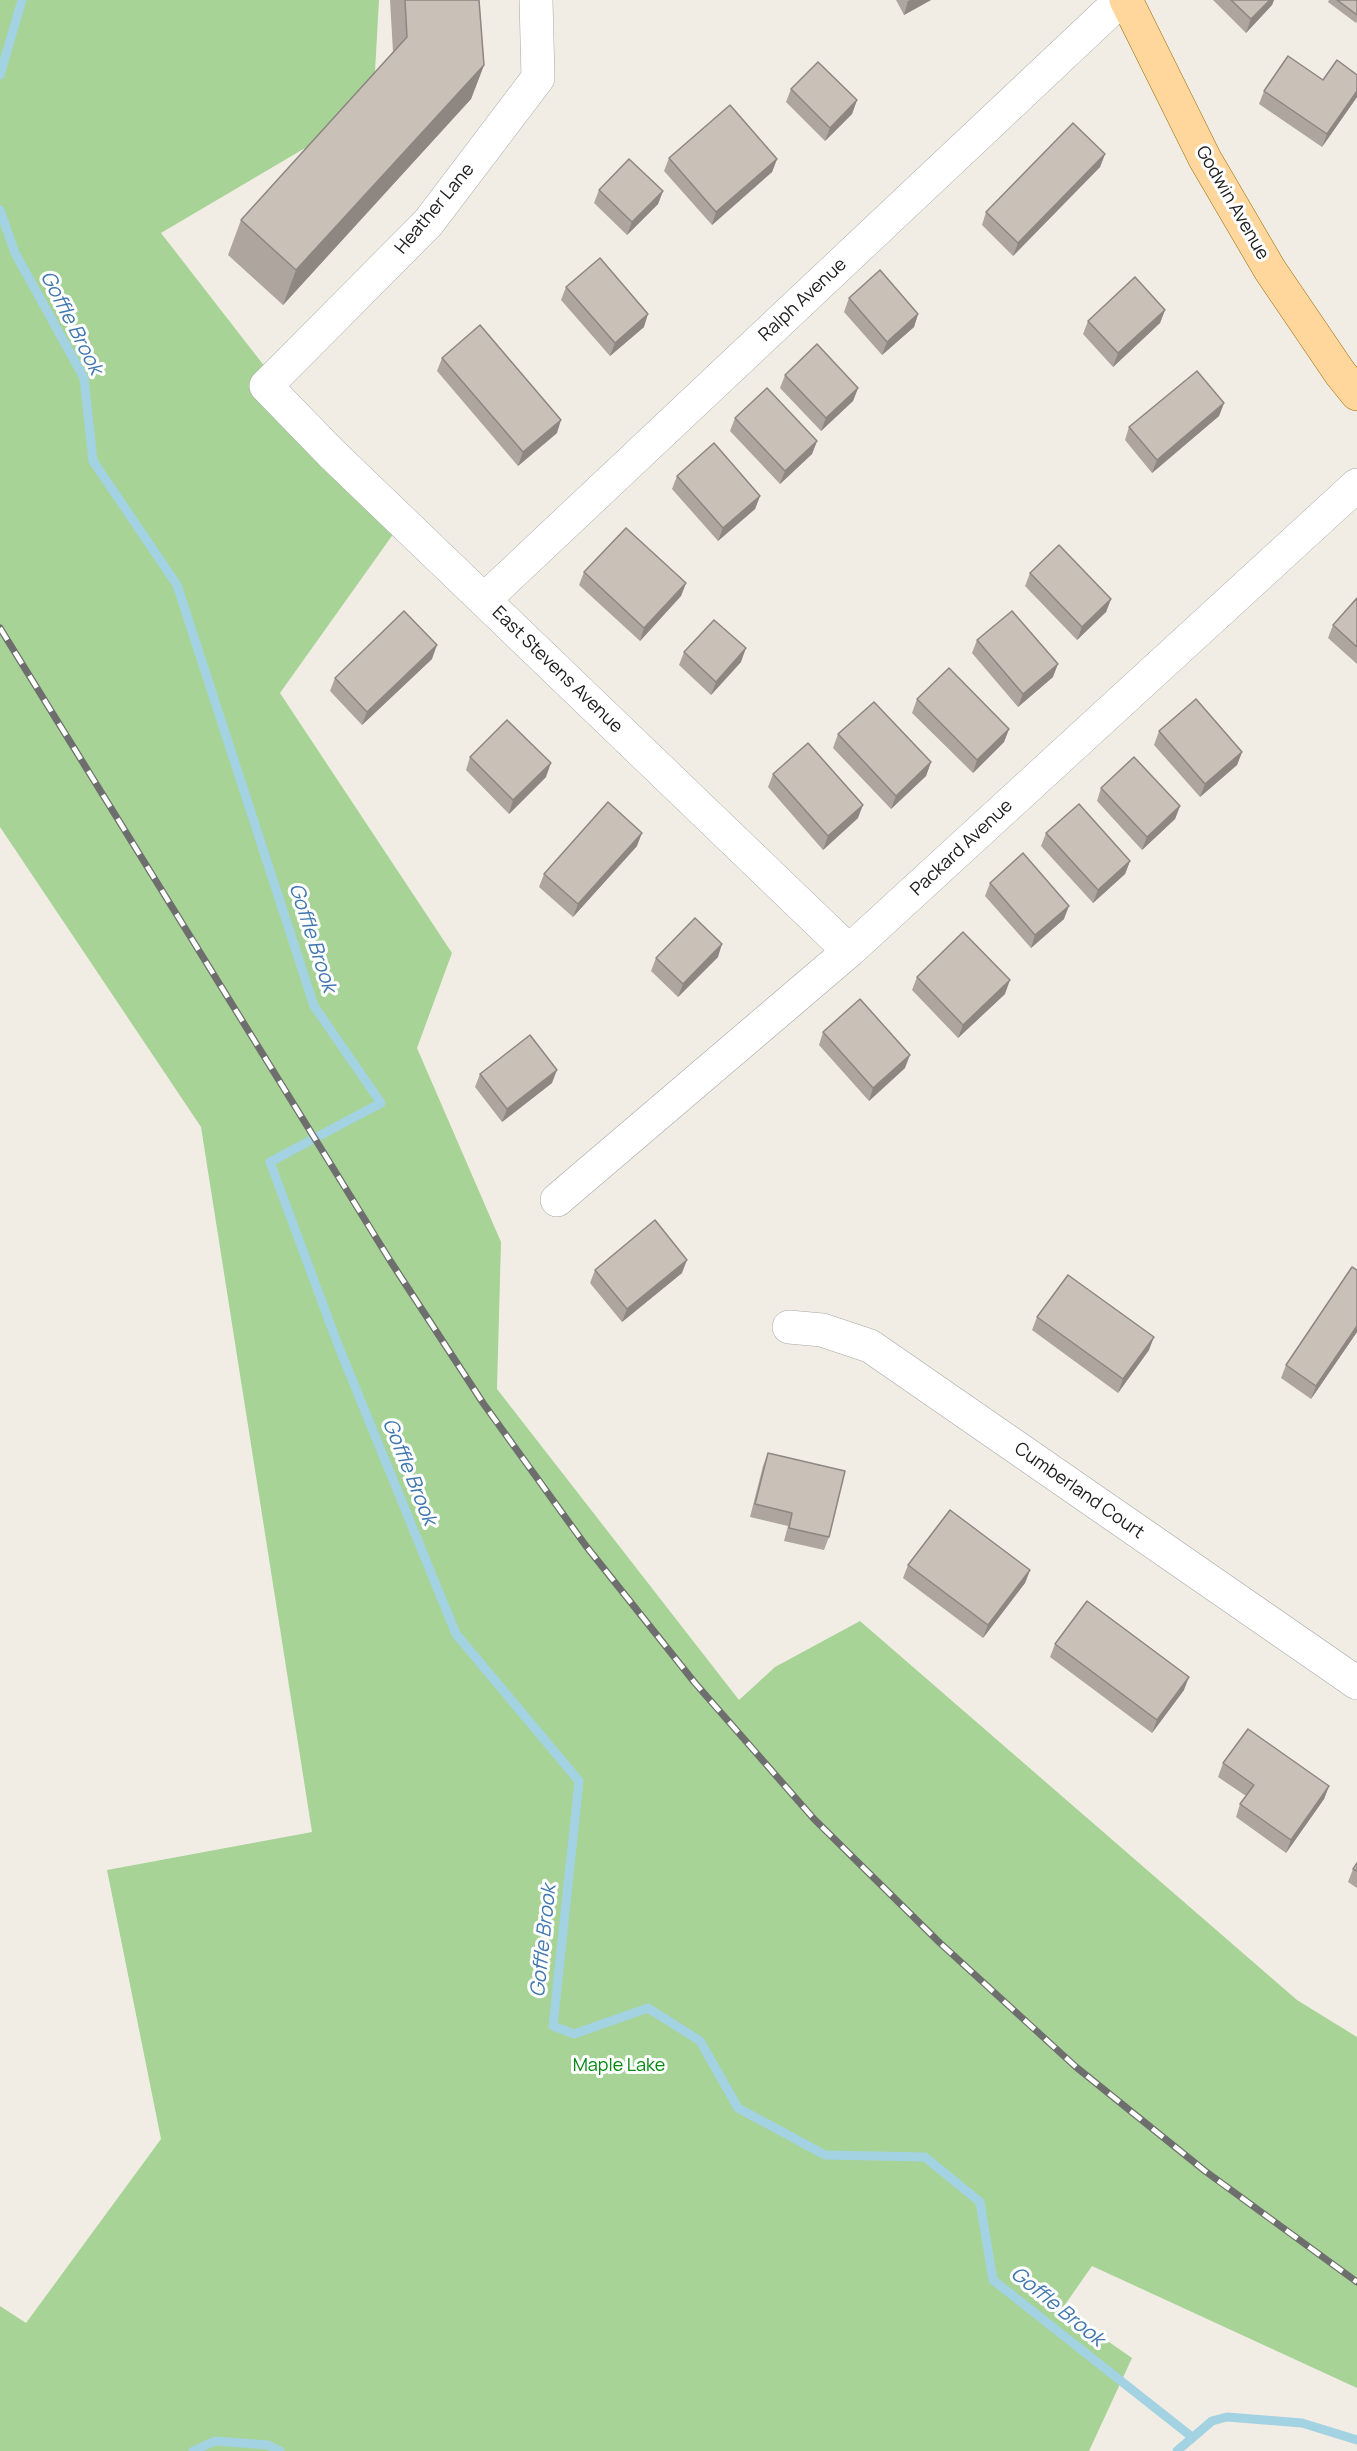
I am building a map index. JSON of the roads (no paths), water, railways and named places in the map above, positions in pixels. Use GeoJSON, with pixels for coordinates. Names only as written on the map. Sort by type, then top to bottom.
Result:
{"type":"FeatureCollection","features":[{"type":"Feature","properties":{"kind":"main road","name":"Godwin Avenue"},"geometry":{"type":"LineString","coordinates":[[1126,0],[1205,159],[1270,270],[1357,393]]}},
{"type":"Feature","properties":{"kind":"street","name":"Heather Lane"},"geometry":{"type":"LineString","coordinates":[[266,386],[428,223],[538,78],[536,0]]}},
{"type":"Feature","properties":{"kind":"street","name":"Ralph Avenue"},"geometry":{"type":"LineString","coordinates":[[484,600],[1121,0]]}},
{"type":"Feature","properties":{"kind":"street","name":"East Stevens Avenue"},"geometry":{"type":"LineString","coordinates":[[266,386],[332,453],[849,951]]}},
{"type":"Feature","properties":{"kind":"street","name":"Packard Avenue"},"geometry":{"type":"LineString","coordinates":[[557,1200],[849,951],[1357,485]]}},
{"type":"Feature","properties":{"kind":"street","name":"Cumberland Court"},"geometry":{"type":"LineString","coordinates":[[789,1327],[822,1330],[870,1346],[1357,1683]]}},
{"type":"Feature","properties":{"kind":"waterway","name":"Goffle Brook"},"geometry":{"type":"LineString","coordinates":[[0,75],[22,0]]}},
{"type":"Feature","properties":{"kind":"waterway","name":"Goffle Brook"},"geometry":{"type":"LineString","coordinates":[[0,210],[15,253],[84,378],[93,461],[177,585],[314,1006],[381,1103],[270,1162],[338,1345],[456,1634],[579,1781],[553,2026],[574,2034],[648,2008],[700,2041],[738,2108],[825,2155],[925,2157],[980,2202],[993,2280],[1192,2437]]}},
{"type":"Feature","properties":{"kind":"waterway","name":"Goffle Brook"},"geometry":{"type":"LineString","coordinates":[[1177,2451],[1212,2421],[1227,2417],[1302,2423],[1357,2440]]}},
{"type":"Feature","properties":{"kind":"waterway","name":"Goffle Brook"},"geometry":{"type":"LineString","coordinates":[[193,2451],[215,2441],[268,2445],[280,2451]]}},
{"type":"Feature","properties":{"kind":"railway"},"geometry":{"type":"LineString","coordinates":[[0,628],[391,1262],[483,1403],[586,1546],[695,1683],[814,1819],[940,1943],[1076,2067],[1205,2171],[1357,2282]]}},
{"type":"Feature","properties":{"kind":"park label","name":"Maple Lake"},"geometry":{"type":"Point","coordinates":[619,2066]}}]}
